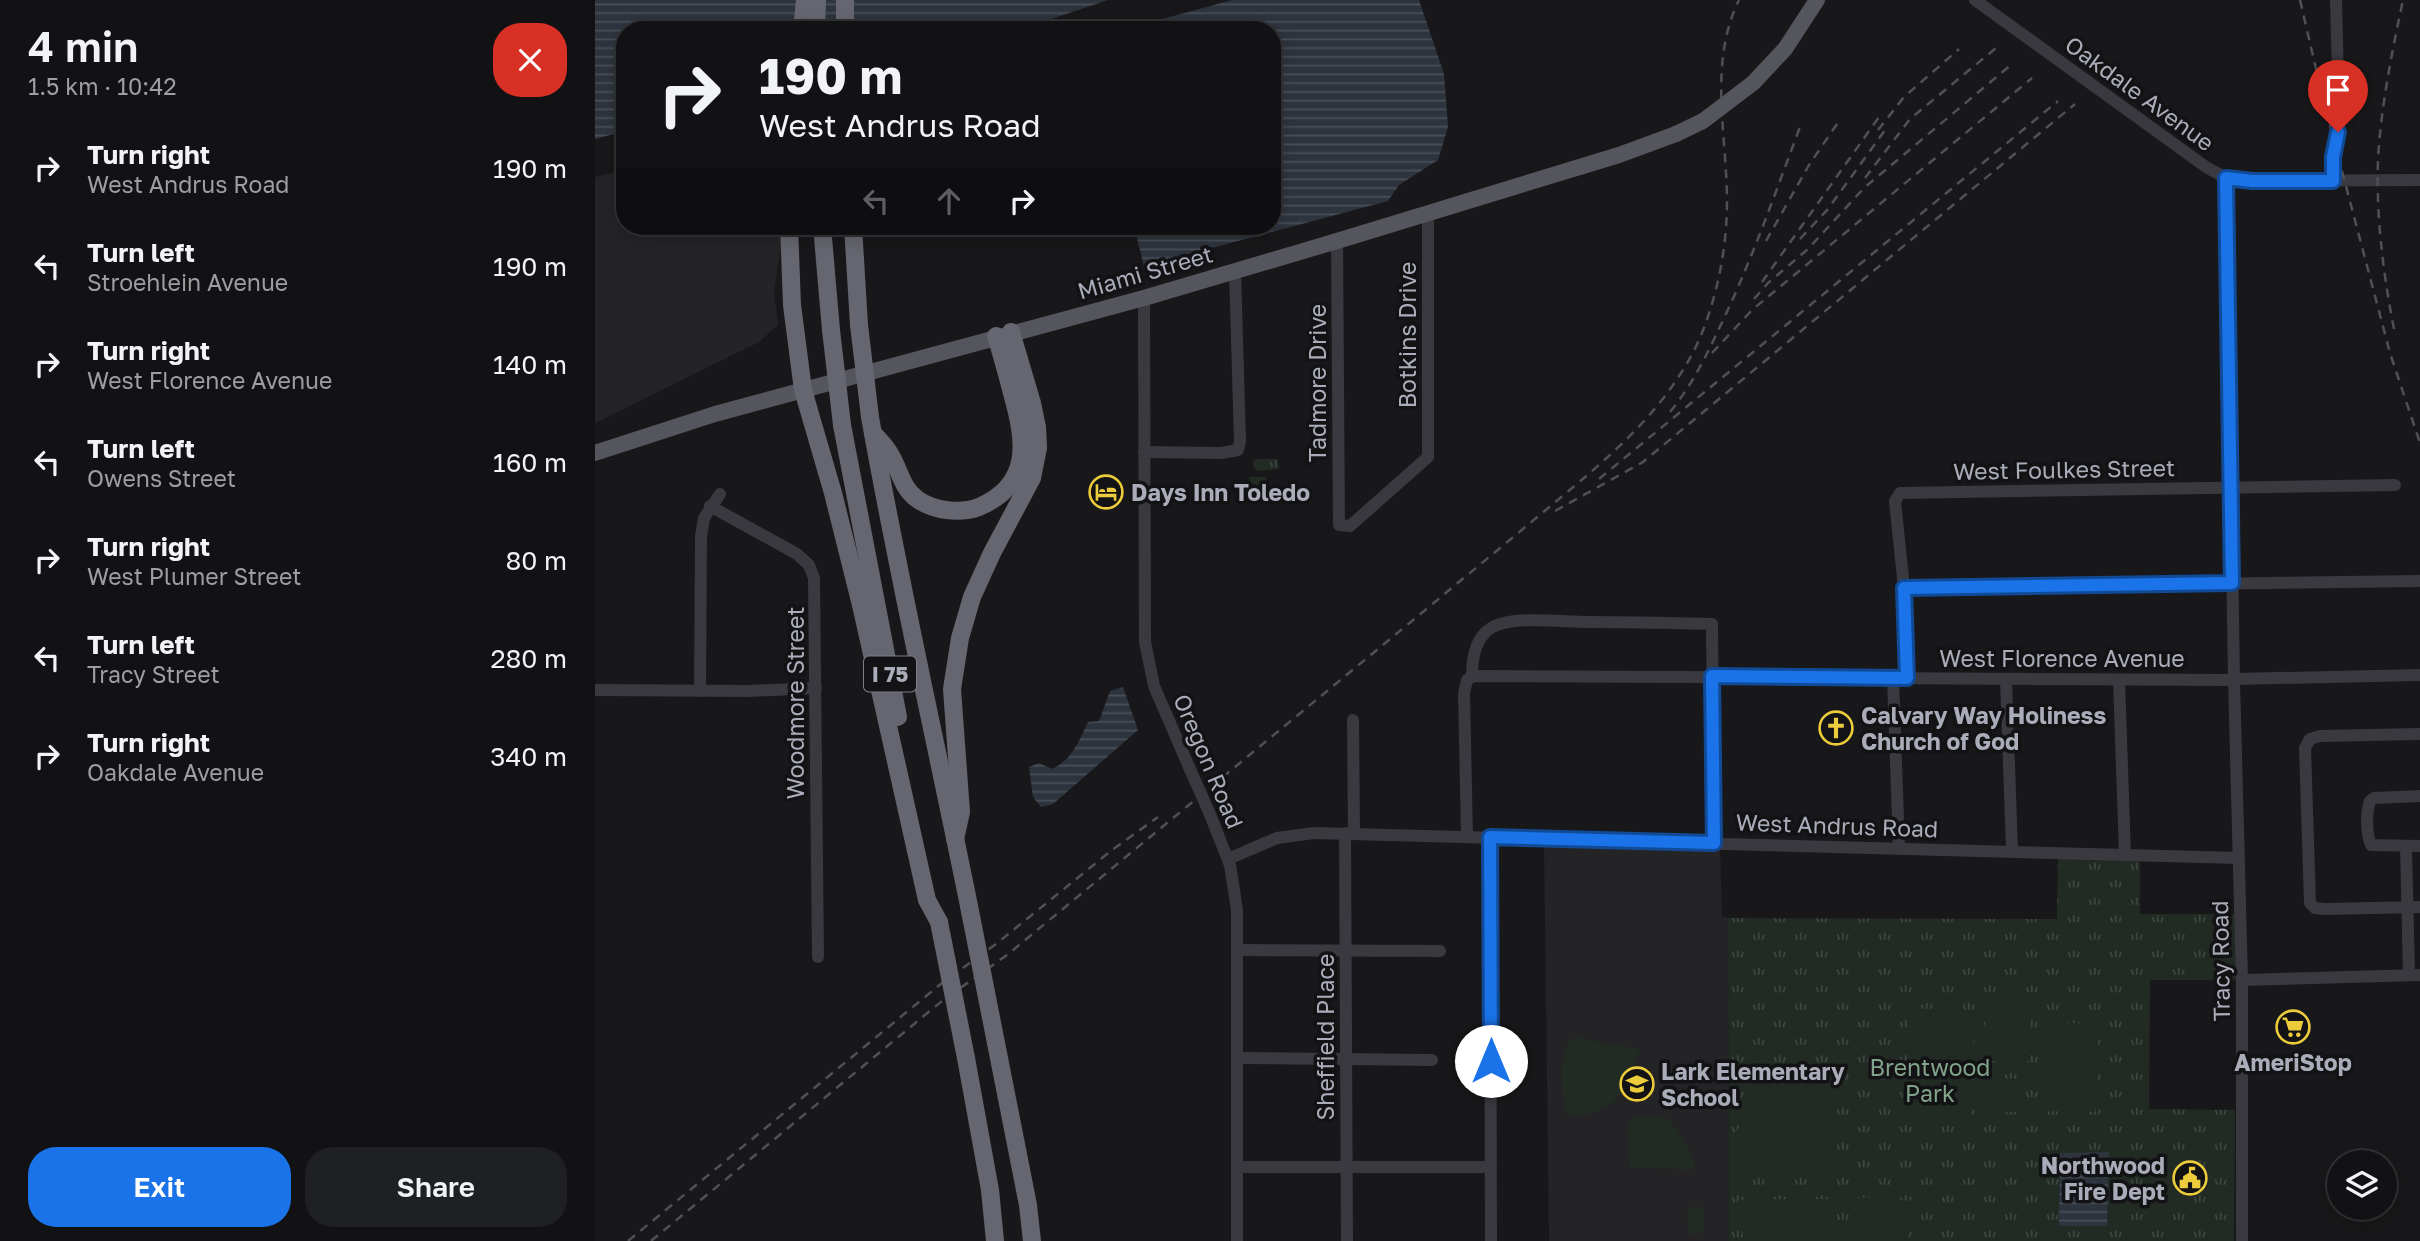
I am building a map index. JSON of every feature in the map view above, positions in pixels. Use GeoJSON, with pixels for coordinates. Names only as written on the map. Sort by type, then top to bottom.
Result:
{"type":"FeatureCollection","features":[{"type":"Feature","properties":{"kind":"highway"},"geometry":{"type":"LineString","coordinates":[[803,21],[805,0]]}},
{"type":"Feature","properties":{"kind":"highway"},"geometry":{"type":"LineString","coordinates":[[816,21],[817,0]]}},
{"type":"Feature","properties":{"kind":"highway"},"geometry":{"type":"LineString","coordinates":[[845,0],[845,21]]}},
{"type":"Feature","properties":{"kind":"highway"},"geometry":{"type":"LineString","coordinates":[[789,235],[792,305],[803,390],[833,493],[861,605],[927,900],[939,922]]}},
{"type":"Feature","properties":{"kind":"highway","name":"I 75"},"geometry":{"type":"LineString","coordinates":[[822,235],[842,425],[966,1058],[990,1190],[995,1241]]}},
{"type":"Feature","properties":{"kind":"highway","name":"I 75"},"geometry":{"type":"LineString","coordinates":[[854,235],[859,325],[872,425],[894,552],[935,734],[1028,1205],[1031,1241]]}},
{"type":"Feature","properties":{"kind":"highway"},"geometry":{"type":"LineString","coordinates":[[872,425],[890,454],[902,482],[918,499],[940,510],[960,511],[976,508],[993,500],[1009,486],[1019,470],[1023,443],[1004,334]]}},
{"type":"Feature","properties":{"kind":"highway"},"geometry":{"type":"LineString","coordinates":[[955,839],[961,813],[952,689],[960,638],[972,597],[1032,478],[1038,448],[1032,403],[1004,334]]}},
{"type":"Feature","properties":{"kind":"main road","name":"Miami Street"},"geometry":{"type":"LineString","coordinates":[[595,453],[715,414],[1143,298],[1619,155],[1703,121],[1753,83],[1785,49],[1817,0]]}},
{"type":"Feature","properties":{"kind":"street","name":"Oakdale Avenue"},"geometry":{"type":"LineString","coordinates":[[1975,0],[2196,160],[2226,178],[2252,181],[2420,180]]}},
{"type":"Feature","properties":{"kind":"street"},"geometry":{"type":"LineString","coordinates":[[2333,181],[2333,157],[2340,119],[2336,0]]}},
{"type":"Feature","properties":{"kind":"street","name":"Tracy Road"},"geometry":{"type":"LineString","coordinates":[[2226,178],[2242,980],[2242,1241]]}},
{"type":"Feature","properties":{"kind":"street","name":"Botkins Drive"},"geometry":{"type":"LineString","coordinates":[[1339,525],[1350,526],[1359,520],[1394,485],[1428,457],[1428,214]]}},
{"type":"Feature","properties":{"kind":"street","name":"Tadmore Drive"},"geometry":{"type":"LineString","coordinates":[[1337,241],[1339,525]]}},
{"type":"Feature","properties":{"kind":"street"},"geometry":{"type":"LineString","coordinates":[[1144,452],[1221,453],[1238,450],[1240,438],[1235,271]]}},
{"type":"Feature","properties":{"kind":"street","name":"Oregon Road"},"geometry":{"type":"LineString","coordinates":[[1143,298],[1146,651],[1154,685],[1228,859],[1236,892],[1237,1241]]}},
{"type":"Feature","properties":{"kind":"street","name":"West Foulkes Street"},"geometry":{"type":"LineString","coordinates":[[1904,588],[1895,505],[1897,495],[1904,493],[2395,485]]}},
{"type":"Feature","properties":{"kind":"street"},"geometry":{"type":"LineString","coordinates":[[700,691],[702,524],[710,506],[720,494]]}},
{"type":"Feature","properties":{"kind":"street","name":"Woodmore Street"},"geometry":{"type":"LineString","coordinates":[[710,506],[788,549],[809,565],[815,586],[817,957]]}},
{"type":"Feature","properties":{"kind":"street"},"geometry":{"type":"LineString","coordinates":[[1907,678],[1904,588],[2420,581]]}},
{"type":"Feature","properties":{"kind":"street"},"geometry":{"type":"LineString","coordinates":[[1467,836],[1464,693],[1465,685],[1471,677],[1472,661],[1488,629],[1501,624],[1538,621],[1711,624],[1714,843]]}},
{"type":"Feature","properties":{"kind":"street","name":"West Florence Avenue"},"geometry":{"type":"LineString","coordinates":[[1471,677],[1712,676],[2119,680],[2420,675]]}},
{"type":"Feature","properties":{"kind":"street"},"geometry":{"type":"LineString","coordinates":[[1893,678],[1899,848]]}},
{"type":"Feature","properties":{"kind":"street"},"geometry":{"type":"LineString","coordinates":[[2006,679],[2012,851]]}},
{"type":"Feature","properties":{"kind":"street"},"geometry":{"type":"LineString","coordinates":[[2119,680],[2125,855]]}},
{"type":"Feature","properties":{"kind":"street"},"geometry":{"type":"LineString","coordinates":[[595,690],[816,688]]}},
{"type":"Feature","properties":{"kind":"street","name":"Sheffield Place"},"geometry":{"type":"LineString","coordinates":[[1346,1241],[1346,951],[1353,720]]}},
{"type":"Feature","properties":{"kind":"street"},"geometry":{"type":"LineString","coordinates":[[2414,908],[2325,909],[2315,908],[2310,903],[2305,748],[2310,739],[2320,736],[2420,734]]}},
{"type":"Feature","properties":{"kind":"street"},"geometry":{"type":"LineString","coordinates":[[2420,796],[2379,797],[2370,801],[2368,806],[2371,845],[2420,846]]}},
{"type":"Feature","properties":{"kind":"street","name":"West Andrus Road"},"geometry":{"type":"LineString","coordinates":[[1228,859],[1262,843],[1286,836],[1314,833],[2239,858]]}},
{"type":"Feature","properties":{"kind":"street"},"geometry":{"type":"LineString","coordinates":[[1490,837],[1492,1241]]}},
{"type":"Feature","properties":{"kind":"street"},"geometry":{"type":"LineString","coordinates":[[2242,980],[2415,975],[2414,908],[2406,846]]}},
{"type":"Feature","properties":{"kind":"street"},"geometry":{"type":"LineString","coordinates":[[1238,950],[1440,951]]}},
{"type":"Feature","properties":{"kind":"street"},"geometry":{"type":"LineString","coordinates":[[1238,1058],[1432,1060]]}},
{"type":"Feature","properties":{"kind":"street"},"geometry":{"type":"LineString","coordinates":[[1237,1167],[1491,1167]]}},
{"type":"Feature","properties":{"kind":"shaded area"},"geometry":{"type":"Polygon","coordinates":[[[595,0],[1108,0],[1046,21],[616,21],[616,133],[595,139],[595,0]]]}},
{"type":"Feature","properties":{"kind":"shaded area"},"geometry":{"type":"Polygon","coordinates":[[[1232,0],[1419,0],[1444,74],[1448,127],[1438,160],[1399,185],[1388,201],[1281,230],[1281,21],[1155,21],[1232,0]]]}},
{"type":"Feature","properties":{"kind":"shaded area"},"geometry":{"type":"Polygon","coordinates":[[[616,172],[616,235],[781,235],[774,292],[778,325],[759,342],[595,423],[595,177],[616,172]]]}},
{"type":"Feature","properties":{"kind":"shaded area"},"geometry":{"type":"Polygon","coordinates":[[[1136,235],[1260,235],[1144,266],[1136,235]]]}},
{"type":"Feature","properties":{"kind":"shaded area"},"geometry":{"type":"Polygon","coordinates":[[[1123,687],[1138,730],[1053,804],[1041,807],[1033,797],[1029,767],[1039,763],[1052,769],[1065,761],[1088,722],[1099,721],[1110,691],[1123,687]]]}},
{"type":"Feature","properties":{"kind":"shaded area","name":"Lark Elementary School"},"geometry":{"type":"Polygon","coordinates":[[[1544,844],[1720,848],[1722,917],[1728,918],[1729,1241],[1549,1241],[1544,844]]]}},
{"type":"Feature","properties":{"kind":"shaded area"},"geometry":{"type":"Polygon","coordinates":[[[2109,1152],[2107,1226],[2059,1226],[2060,1153],[2109,1152]]]}},
{"type":"Feature","properties":{"kind":"green space"},"geometry":{"type":"Polygon","coordinates":[[[1256,459],[1278,459],[1279,469],[1257,471],[1253,466],[1256,459]]]}},
{"type":"Feature","properties":{"kind":"green space"},"geometry":{"type":"Polygon","coordinates":[[[1249,477],[1266,477],[1267,497],[1249,497],[1249,477]]]}},
{"type":"Feature","properties":{"kind":"green space","name":"Brentwood Park"},"geometry":{"type":"Polygon","coordinates":[[[2058,857],[2140,857],[2140,914],[2239,914],[2239,980],[2150,980],[2149,1109],[2235,1110],[2234,1241],[1729,1241],[1728,918],[2057,919],[2058,857]]]}},
{"type":"Feature","properties":{"kind":"green space"},"geometry":{"type":"Polygon","coordinates":[[[1986,993],[2030,994],[2029,1061],[1985,1061],[1986,993]]]}},
{"type":"Feature","properties":{"kind":"green space"},"geometry":{"type":"Polygon","coordinates":[[[1910,1008],[1975,1011],[1970,1120],[1905,1117],[1910,1008]]]}},
{"type":"Feature","properties":{"kind":"green space"},"geometry":{"type":"Polygon","coordinates":[[[2043,1022],[2098,1024],[2095,1112],[2040,1111],[2043,1022]]]}},
{"type":"Feature","properties":{"kind":"green space"},"geometry":{"type":"Polygon","coordinates":[[[1574,1037],[1640,1049],[1631,1077],[1619,1097],[1600,1110],[1572,1117],[1564,1111],[1561,1072],[1564,1053],[1574,1037]]]}},
{"type":"Feature","properties":{"kind":"green space"},"geometry":{"type":"Polygon","coordinates":[[[1828,1074],[1828,1168],[1730,1170],[1737,1131],[1754,1096],[1790,1076],[1828,1074]]]}},
{"type":"Feature","properties":{"kind":"green space"},"geometry":{"type":"Polygon","coordinates":[[[1983,1078],[2026,1079],[2026,1112],[1983,1111],[1983,1078]]]}},
{"type":"Feature","properties":{"kind":"green space"},"geometry":{"type":"Polygon","coordinates":[[[1633,1118],[1668,1118],[1695,1163],[1693,1170],[1630,1167],[1626,1126],[1633,1118]]]}},
{"type":"Feature","properties":{"kind":"green space"},"geometry":{"type":"Polygon","coordinates":[[[1860,1197],[1915,1201],[1914,1220],[1905,1241],[1858,1241],[1856,1201],[1860,1197]]]}},
{"type":"Feature","properties":{"kind":"green space"},"geometry":{"type":"Polygon","coordinates":[[[1825,1199],[1830,1202],[1829,1241],[1744,1241],[1738,1200],[1825,1199]]]}},
{"type":"Feature","properties":{"kind":"green space"},"geometry":{"type":"Polygon","coordinates":[[[1687,1207],[1703,1207],[1703,1233],[1688,1234],[1687,1207]]]}},
{"type":"Feature","properties":{"kind":"railway"},"geometry":{"type":"LineString","coordinates":[[651,1241],[942,1001],[1007,955],[1418,616],[1587,476],[1650,414],[1685,367],[1699,340],[1720,272],[1727,202],[1722,74],[1724,49],[1739,0]]}},
{"type":"Feature","properties":{"kind":"railway"},"geometry":{"type":"LineString","coordinates":[[2300,0],[2323,99],[2390,353],[2420,443]]}},
{"type":"Feature","properties":{"kind":"railway"},"geometry":{"type":"LineString","coordinates":[[2394,329],[2381,244],[2378,159],[2384,99],[2403,0]]}},
{"type":"Feature","properties":{"kind":"railway"},"geometry":{"type":"LineString","coordinates":[[1865,178],[1910,119],[1996,48]]}},
{"type":"Feature","properties":{"kind":"railway"},"geometry":{"type":"LineString","coordinates":[[1878,130],[1904,97],[1959,49]]}},
{"type":"Feature","properties":{"kind":"railway"},"geometry":{"type":"LineString","coordinates":[[1754,299],[1768,283],[1808,249],[1864,188],[2012,64]]}},
{"type":"Feature","properties":{"kind":"railway"},"geometry":{"type":"LineString","coordinates":[[1712,353],[1752,310],[2032,78]]}},
{"type":"Feature","properties":{"kind":"railway"},"geometry":{"type":"LineString","coordinates":[[1599,479],[2058,101]]}},
{"type":"Feature","properties":{"kind":"railway"},"geometry":{"type":"LineString","coordinates":[[1555,511],[1643,462],[2075,104]]}},
{"type":"Feature","properties":{"kind":"railway"},"geometry":{"type":"LineString","coordinates":[[1762,282],[1879,117]]}},
{"type":"Feature","properties":{"kind":"railway"},"geometry":{"type":"LineString","coordinates":[[1766,241],[1809,165],[1837,124]]}},
{"type":"Feature","properties":{"kind":"railway"},"geometry":{"type":"LineString","coordinates":[[1800,239],[1828,209],[1888,126]]}},
{"type":"Feature","properties":{"kind":"railway"},"geometry":{"type":"LineString","coordinates":[[1670,412],[1694,378],[1725,316],[1800,127]]}},
{"type":"Feature","properties":{"kind":"railway"},"geometry":{"type":"LineString","coordinates":[[628,1241],[942,983],[1158,817]]}},
{"type":"Feature","properties":{"kind":"place","name":"Days Inn Toledo"},"geometry":{"type":"Point","coordinates":[1106,492]}},
{"type":"Feature","properties":{"kind":"place","name":"Calvary Way Holiness Church of God"},"geometry":{"type":"Point","coordinates":[1836,728]}},
{"type":"Feature","properties":{"kind":"place","name":"AmeriStop"},"geometry":{"type":"Point","coordinates":[2293,1027]}},
{"type":"Feature","properties":{"kind":"place","name":"Lark Elementary School"},"geometry":{"type":"Point","coordinates":[1637,1084]}},
{"type":"Feature","properties":{"kind":"place","name":"Northwood Fire Dept"},"geometry":{"type":"Point","coordinates":[2190,1178]}},
{"type":"Feature","properties":{"kind":"route"},"geometry":{"type":"LineString","coordinates":[[1491,1061],[1490,837],[1714,843],[1712,676],[1907,678],[1904,588],[2232,583],[2226,178],[2240,181],[2333,181],[2333,157],[2338,132]]}}]}
